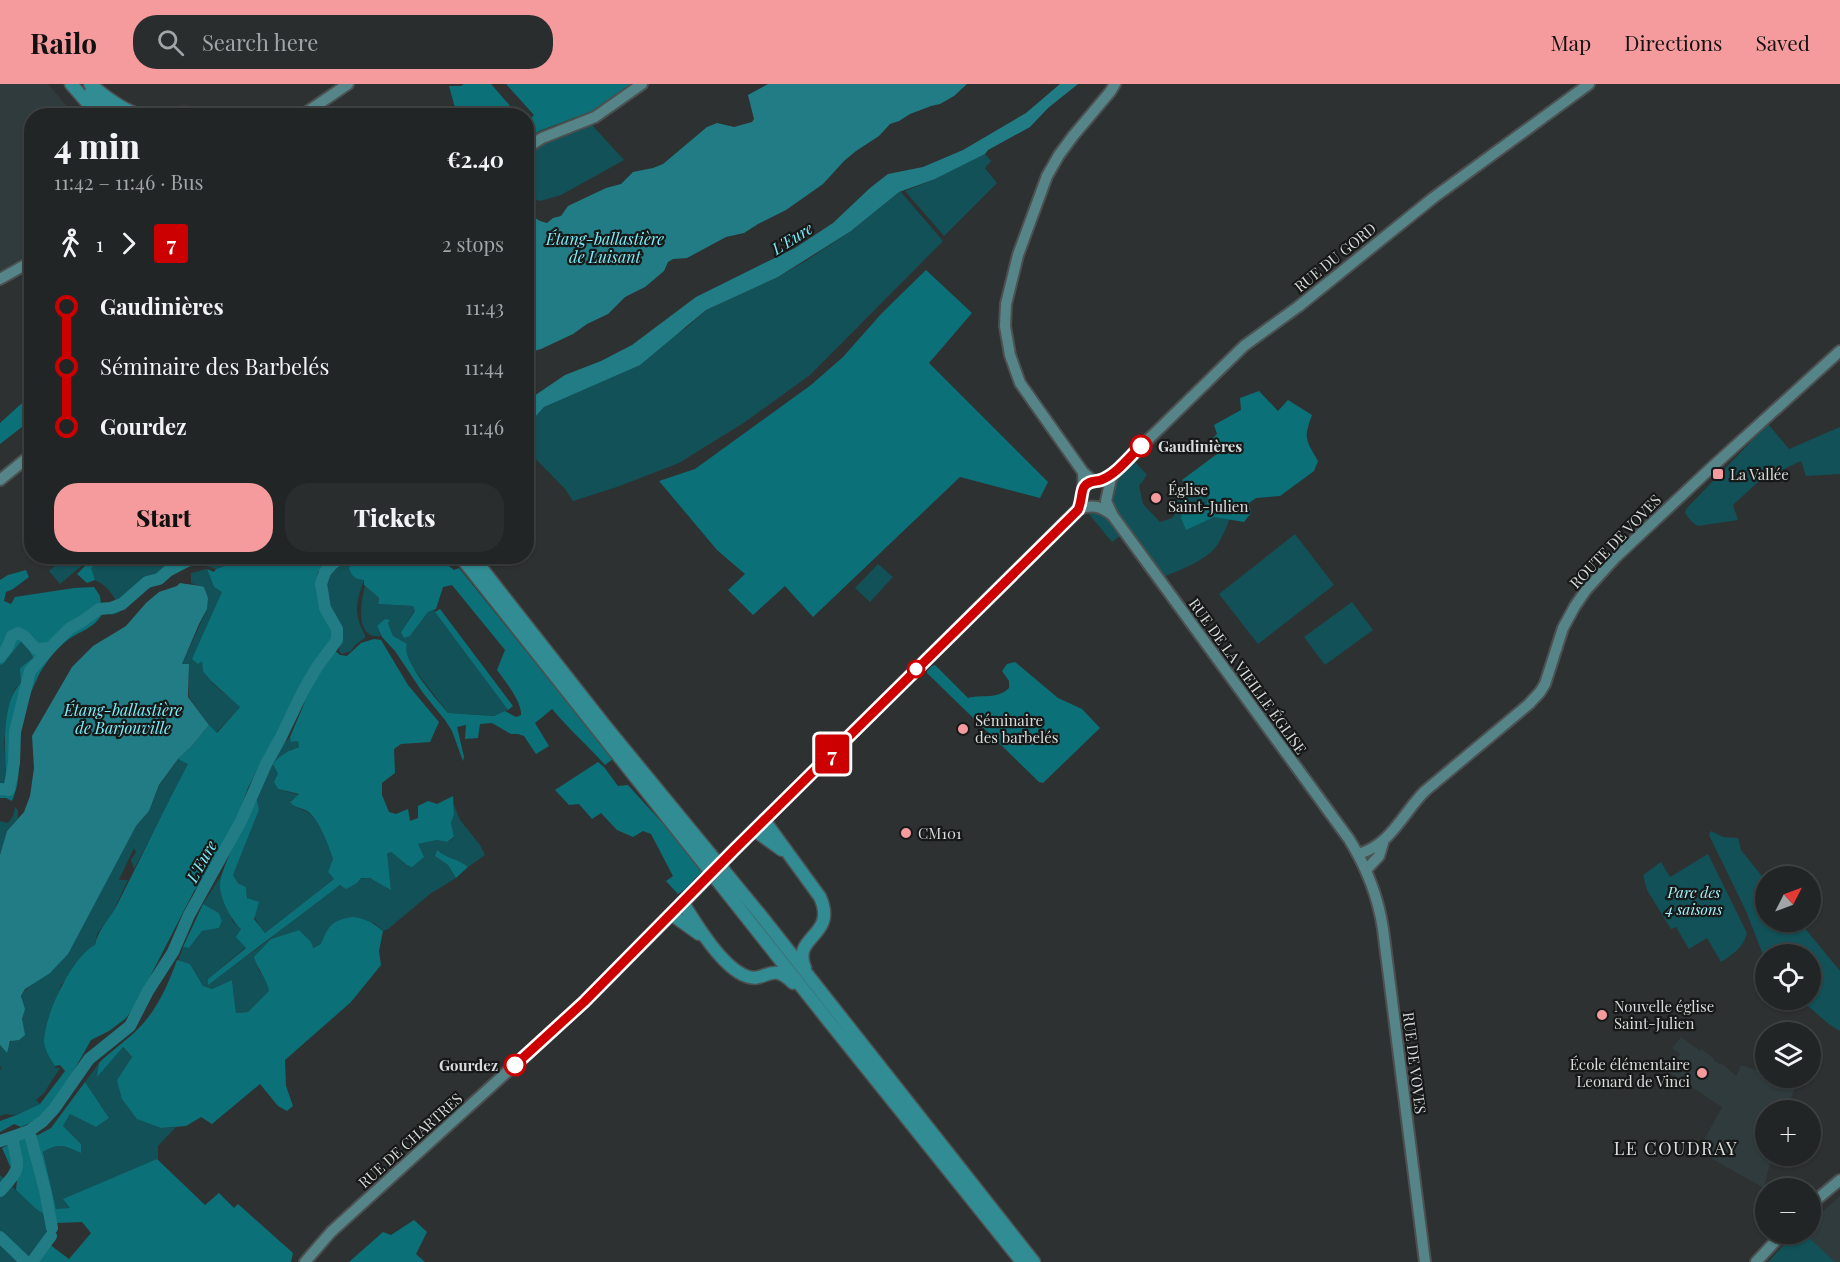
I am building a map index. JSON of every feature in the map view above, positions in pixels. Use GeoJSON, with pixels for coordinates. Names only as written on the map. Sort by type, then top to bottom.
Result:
{"type":"FeatureCollection","features":[{"type":"Feature","properties":{"kind":"main road"},"geometry":{"type":"LineString","coordinates":[[71,84],[92,108]]}},
{"type":"Feature","properties":{"kind":"main road"},"geometry":{"type":"LineString","coordinates":[[85,84],[105,108]]}},
{"type":"Feature","properties":{"kind":"main road"},"geometry":{"type":"LineString","coordinates":[[90,84],[126,108]]}},
{"type":"Feature","properties":{"kind":"main road"},"geometry":{"type":"LineString","coordinates":[[313,108],[348,84]]}},
{"type":"Feature","properties":{"kind":"main road"},"geometry":{"type":"LineString","coordinates":[[534,143],[595,117],[642,84]]}},
{"type":"Feature","properties":{"kind":"main road"},"geometry":{"type":"LineString","coordinates":[[1095,494],[1083,472],[1020,383],[1010,355],[1005,326],[1006,304],[1018,255],[1047,176],[1066,146],[1115,84]]}},
{"type":"Feature","properties":{"kind":"main road","name":"RUE DU GORD"},"geometry":{"type":"LineString","coordinates":[[1095,494],[1244,346],[1299,306],[1433,198],[1588,84]]}},
{"type":"Feature","properties":{"kind":"main road"},"geometry":{"type":"LineString","coordinates":[[0,279],[24,267]]}},
{"type":"Feature","properties":{"kind":"main road","name":"ROUTE DE VOVES"},"geometry":{"type":"LineString","coordinates":[[1383,843],[1415,801],[1445,773],[1529,704],[1540,692],[1552,667],[1563,628],[1575,606],[1616,557],[1840,351]]}},
{"type":"Feature","properties":{"kind":"main road"},"geometry":{"type":"LineString","coordinates":[[0,480],[24,460]]}},
{"type":"Feature","properties":{"kind":"main road","name":"RUE DE CHARTRES"},"geometry":{"type":"LineString","coordinates":[[305,1262],[331,1232],[584,1002],[764,820],[1095,494]]}},
{"type":"Feature","properties":{"kind":"main road","name":"RUE DE LA VIEILLE ÉGLISE"},"geometry":{"type":"LineString","coordinates":[[1095,494],[1326,807],[1358,854]]}},
{"type":"Feature","properties":{"kind":"main road"},"geometry":{"type":"LineString","coordinates":[[471,564],[644,782],[763,938],[1022,1262]]}},
{"type":"Feature","properties":{"kind":"main road"},"geometry":{"type":"LineString","coordinates":[[644,782],[763,918],[1034,1262]]}},
{"type":"Feature","properties":{"kind":"main road"},"geometry":{"type":"LineString","coordinates":[[764,820],[823,904],[825,918],[823,924],[810,938],[802,952],[801,959],[807,975]]}},
{"type":"Feature","properties":{"kind":"main road"},"geometry":{"type":"LineString","coordinates":[[754,830],[788,854]]}},
{"type":"Feature","properties":{"kind":"main road"},"geometry":{"type":"LineString","coordinates":[[1358,854],[1383,843]]}},
{"type":"Feature","properties":{"kind":"main road"},"geometry":{"type":"LineString","coordinates":[[1366,870],[1379,856],[1383,843]]}},
{"type":"Feature","properties":{"kind":"main road","name":"RUE DE VOVES"},"geometry":{"type":"LineString","coordinates":[[1358,854],[1378,903],[1383,929],[1425,1262]]}},
{"type":"Feature","properties":{"kind":"main road"},"geometry":{"type":"LineString","coordinates":[[683,903],[705,938],[728,963],[744,975],[753,978],[777,972],[783,975],[827,1019]]}},
{"type":"Feature","properties":{"kind":"main road"},"geometry":{"type":"LineString","coordinates":[[671,914],[705,938]]}},
{"type":"Feature","properties":{"kind":"main road"},"geometry":{"type":"LineString","coordinates":[[763,918],[789,941],[795,942],[810,938]]}},
{"type":"Feature","properties":{"kind":"main road"},"geometry":{"type":"LineString","coordinates":[[763,938],[770,960],[766,974]]}},
{"type":"Feature","properties":{"kind":"main road"},"geometry":{"type":"LineString","coordinates":[[1821,1195],[1840,1179]]}},
{"type":"Feature","properties":{"kind":"main road"},"geometry":{"type":"LineString","coordinates":[[1756,1262],[1773,1244]]}},
{"type":"Feature","properties":{"kind":"shaded area"},"geometry":{"type":"Polygon","coordinates":[[[0,84],[48,84],[68,108],[24,108],[24,257],[0,271],[0,84]]]}},
{"type":"Feature","properties":{"kind":"shaded area"},"geometry":{"type":"Polygon","coordinates":[[[491,84],[512,108],[455,108],[449,86],[491,84]]]}},
{"type":"Feature","properties":{"kind":"shaded area"},"geometry":{"type":"Polygon","coordinates":[[[506,84],[631,84],[592,111],[534,134],[534,108],[528,108],[506,84]]]}},
{"type":"Feature","properties":{"kind":"shaded area"},"geometry":{"type":"Polygon","coordinates":[[[926,270],[972,313],[929,363],[1048,482],[1040,498],[960,477],[813,617],[785,586],[753,615],[728,590],[745,574],[717,550],[659,481],[695,469],[811,385],[843,357],[882,313],[926,270]]]}},
{"type":"Feature","properties":{"kind":"shaded area"},"geometry":{"type":"Polygon","coordinates":[[[1259,391],[1278,411],[1288,400],[1312,415],[1307,429],[1307,439],[1318,461],[1314,471],[1280,496],[1256,498],[1249,503],[1251,513],[1244,522],[1214,517],[1186,530],[1181,518],[1183,512],[1204,513],[1210,492],[1204,485],[1187,488],[1182,480],[1217,454],[1209,442],[1217,434],[1214,425],[1241,410],[1240,398],[1259,391]]]}},
{"type":"Feature","properties":{"kind":"shaded area"},"geometry":{"type":"Polygon","coordinates":[[[24,401],[24,425],[0,444],[0,423],[24,401]]]}},
{"type":"Feature","properties":{"kind":"shaded area"},"geometry":{"type":"Polygon","coordinates":[[[87,564],[97,564],[91,568],[95,580],[87,583],[77,574],[87,564]]]}},
{"type":"Feature","properties":{"kind":"shaded area"},"geometry":{"type":"Polygon","coordinates":[[[232,564],[327,564],[318,572],[317,590],[321,606],[334,629],[334,638],[308,677],[291,714],[260,764],[248,788],[230,837],[207,877],[194,891],[134,1008],[125,1019],[109,1031],[91,1040],[68,1081],[49,1108],[34,1121],[21,1127],[14,1124],[0,1132],[0,1121],[40,1104],[65,1071],[60,1065],[55,1066],[45,1047],[49,1016],[61,987],[77,961],[95,945],[188,764],[178,759],[209,725],[217,733],[240,707],[211,681],[203,671],[202,661],[198,664],[192,659],[222,592],[214,587],[207,569],[214,572],[216,569],[232,564]]]}},
{"type":"Feature","properties":{"kind":"shaded area"},"geometry":{"type":"Polygon","coordinates":[[[446,564],[454,570],[459,568],[613,759],[605,765],[552,709],[535,723],[549,746],[536,754],[524,736],[511,734],[492,723],[480,724],[478,738],[465,739],[466,725],[457,727],[463,761],[452,731],[445,720],[423,693],[395,651],[382,637],[377,626],[385,619],[390,620],[388,623],[393,636],[407,644],[406,651],[414,669],[448,713],[494,716],[505,711],[516,717],[521,715],[516,698],[497,670],[505,650],[452,585],[443,587],[436,609],[428,612],[410,636],[404,638],[401,632],[415,611],[413,606],[378,604],[379,598],[364,585],[364,580],[351,574],[349,568],[351,565],[446,564]]]}},
{"type":"Feature","properties":{"kind":"shaded area"},"geometry":{"type":"Polygon","coordinates":[[[26,570],[29,577],[6,592],[4,601],[11,604],[15,597],[94,587],[100,596],[101,604],[94,610],[104,611],[91,626],[61,645],[39,674],[22,719],[19,741],[19,775],[12,801],[0,798],[0,783],[7,785],[5,731],[7,717],[14,692],[21,683],[20,668],[33,658],[23,639],[0,665],[0,580],[26,570]]]}},
{"type":"Feature","properties":{"kind":"shaded area"},"geometry":{"type":"Polygon","coordinates":[[[440,609],[513,706],[508,710],[435,612],[440,609]]]}},
{"type":"Feature","properties":{"kind":"shaded area"},"geometry":{"type":"Polygon","coordinates":[[[374,639],[381,640],[408,685],[439,722],[430,742],[401,744],[394,749],[395,773],[382,783],[382,795],[389,812],[396,814],[408,809],[410,821],[418,818],[418,806],[428,801],[437,804],[453,796],[454,814],[451,823],[454,837],[447,842],[437,840],[418,844],[424,857],[412,867],[391,852],[387,854],[391,890],[370,878],[361,878],[346,889],[340,885],[208,985],[208,979],[246,948],[236,937],[241,929],[227,910],[220,887],[229,856],[257,799],[259,810],[233,875],[238,883],[246,887],[247,898],[259,902],[254,919],[265,933],[334,879],[328,872],[333,859],[320,826],[307,811],[290,802],[299,794],[278,789],[274,782],[278,774],[273,764],[284,754],[299,747],[298,741],[291,742],[290,737],[304,704],[308,686],[333,649],[340,655],[347,656],[361,643],[374,639]]]}},
{"type":"Feature","properties":{"kind":"shaded area"},"geometry":{"type":"Polygon","coordinates":[[[1015,662],[1058,698],[1082,709],[1100,728],[1043,783],[1039,782],[927,673],[935,665],[968,698],[994,695],[1009,688],[1009,681],[1002,671],[1007,664],[1015,662]]]}},
{"type":"Feature","properties":{"kind":"shaded area"},"geometry":{"type":"Polygon","coordinates":[[[598,762],[618,786],[628,785],[705,870],[678,894],[666,881],[673,876],[651,834],[643,831],[633,837],[617,830],[601,813],[592,819],[579,804],[569,805],[555,790],[598,762]]]}},
{"type":"Feature","properties":{"kind":"shaded area"},"geometry":{"type":"Polygon","coordinates":[[[437,850],[468,867],[456,878],[448,865],[435,856],[437,850]]]}},
{"type":"Feature","properties":{"kind":"shaded area"},"geometry":{"type":"Polygon","coordinates":[[[203,904],[219,913],[222,921],[219,928],[202,931],[189,948],[183,947],[203,904]]]}},
{"type":"Feature","properties":{"kind":"shaded area"},"geometry":{"type":"Polygon","coordinates":[[[352,917],[369,921],[383,931],[379,951],[381,965],[351,1002],[285,1060],[286,1086],[293,1106],[287,1111],[278,1106],[260,1084],[212,1124],[201,1117],[186,1126],[161,1128],[137,1119],[122,1099],[117,1080],[132,1057],[123,1047],[97,1077],[99,1063],[151,1014],[166,988],[177,960],[190,964],[203,986],[212,989],[232,980],[236,1013],[248,1012],[269,991],[254,957],[271,939],[299,930],[311,942],[313,948],[321,944],[326,932],[335,922],[352,917]]]}},
{"type":"Feature","properties":{"kind":"shaded area"},"geometry":{"type":"Polygon","coordinates":[[[1681,1037],[1700,1051],[1702,1049],[1736,1076],[1741,1065],[1755,1070],[1755,1088],[1796,1088],[1790,1100],[1755,1100],[1755,1166],[1769,1166],[1766,1178],[1755,1178],[1755,1183],[1698,1151],[1722,1107],[1669,1072],[1671,1070],[1666,1067],[1674,1055],[1678,1058],[1680,1054],[1672,1048],[1681,1037]]]}},
{"type":"Feature","properties":{"kind":"shaded area"},"geometry":{"type":"Polygon","coordinates":[[[85,1082],[109,1118],[96,1127],[70,1114],[63,1126],[81,1144],[81,1153],[62,1146],[43,1152],[56,1209],[70,1208],[63,1199],[157,1159],[205,1205],[219,1193],[234,1208],[238,1204],[293,1253],[291,1262],[38,1262],[49,1244],[69,1259],[91,1233],[82,1222],[57,1223],[35,1208],[16,1190],[18,1170],[10,1166],[2,1148],[51,1128],[85,1082]]]}},
{"type":"Feature","properties":{"kind":"shaded area"},"geometry":{"type":"Polygon","coordinates":[[[1840,1196],[1840,1262],[1773,1262],[1789,1244],[1821,1244],[1821,1213],[1840,1196]]]}},
{"type":"Feature","properties":{"kind":"shaded area"},"geometry":{"type":"Polygon","coordinates":[[[414,1220],[427,1232],[416,1254],[425,1262],[349,1262],[383,1232],[391,1235],[414,1220]]]}},
{"type":"Feature","properties":{"kind":"green space"},"geometry":{"type":"Polygon","coordinates":[[[592,125],[624,160],[561,195],[540,201],[534,199],[534,146],[544,140],[592,125]]]}},
{"type":"Feature","properties":{"kind":"green space"},"geometry":{"type":"Polygon","coordinates":[[[985,154],[991,161],[985,168],[997,183],[944,236],[905,191],[985,154]]]}},
{"type":"Feature","properties":{"kind":"green space"},"geometry":{"type":"Polygon","coordinates":[[[900,191],[943,241],[810,375],[745,422],[679,463],[573,501],[565,489],[534,457],[534,418],[544,407],[686,328],[706,310],[778,277],[851,231],[900,191]]]}},
{"type":"Feature","properties":{"kind":"green space"},"geometry":{"type":"Polygon","coordinates":[[[1768,424],[1789,449],[1840,427],[1840,474],[1806,476],[1801,461],[1760,480],[1733,505],[1738,520],[1698,526],[1688,518],[1685,512],[1687,508],[1768,424]]]}},
{"type":"Feature","properties":{"kind":"green space"},"geometry":{"type":"Polygon","coordinates":[[[1135,462],[1147,475],[1139,486],[1143,504],[1160,522],[1172,518],[1177,512],[1175,499],[1184,491],[1235,500],[1225,531],[1211,552],[1192,565],[1165,576],[1114,507],[1113,482],[1135,462]]]}},
{"type":"Feature","properties":{"kind":"green space"},"geometry":{"type":"Polygon","coordinates":[[[1100,511],[1121,535],[1112,542],[1089,514],[1100,511]]]}},
{"type":"Feature","properties":{"kind":"green space"},"geometry":{"type":"Polygon","coordinates":[[[1295,534],[1334,585],[1258,644],[1219,594],[1295,534]]]}},
{"type":"Feature","properties":{"kind":"green space"},"geometry":{"type":"Polygon","coordinates":[[[58,564],[84,564],[60,584],[49,571],[58,564]]]}},
{"type":"Feature","properties":{"kind":"green space"},"geometry":{"type":"Polygon","coordinates":[[[96,564],[232,564],[216,569],[196,566],[180,570],[152,587],[118,613],[111,615],[107,613],[116,601],[102,584],[95,580],[90,568],[96,564]]]}},
{"type":"Feature","properties":{"kind":"green space"},"geometry":{"type":"Polygon","coordinates":[[[352,564],[364,580],[359,595],[357,614],[365,638],[351,651],[342,654],[339,651],[340,625],[327,604],[324,594],[325,581],[336,566],[352,564]]]}},
{"type":"Feature","properties":{"kind":"green space"},"geometry":{"type":"Polygon","coordinates":[[[878,564],[893,577],[870,602],[855,588],[878,564]]]}},
{"type":"Feature","properties":{"kind":"green space"},"geometry":{"type":"Polygon","coordinates":[[[207,569],[214,587],[223,592],[202,660],[211,681],[240,707],[216,733],[189,697],[189,664],[182,664],[207,609],[204,587],[191,583],[191,573],[207,569]]]}},
{"type":"Feature","properties":{"kind":"green space"},"geometry":{"type":"Polygon","coordinates":[[[365,586],[379,598],[378,604],[413,606],[415,610],[401,632],[410,636],[428,612],[434,610],[508,710],[494,716],[448,713],[408,661],[405,649],[393,636],[388,623],[377,626],[381,636],[372,636],[363,626],[361,609],[365,586]]]}},
{"type":"Feature","properties":{"kind":"green space"},"geometry":{"type":"Polygon","coordinates":[[[1352,602],[1373,630],[1325,665],[1304,637],[1352,602]]]}},
{"type":"Feature","properties":{"kind":"green space"},"geometry":{"type":"Polygon","coordinates":[[[23,638],[33,659],[21,683],[15,689],[9,707],[4,741],[7,786],[0,783],[0,665],[23,638]]]}},
{"type":"Feature","properties":{"kind":"green space"},"geometry":{"type":"Polygon","coordinates":[[[290,737],[292,742],[298,741],[299,747],[292,749],[273,764],[278,774],[278,789],[299,795],[290,801],[312,816],[320,827],[333,860],[328,872],[334,879],[265,933],[252,912],[246,887],[237,882],[233,875],[259,810],[257,799],[279,749],[290,737]]]}},
{"type":"Feature","properties":{"kind":"green space"},"geometry":{"type":"Polygon","coordinates":[[[178,759],[189,764],[134,869],[131,860],[136,852],[134,848],[119,880],[128,880],[111,916],[97,934],[95,945],[61,985],[57,998],[55,1066],[55,1068],[60,1068],[44,1093],[36,1100],[40,1104],[19,1114],[0,1116],[0,1069],[2,1070],[0,1045],[6,1052],[22,1020],[22,996],[35,982],[136,826],[149,811],[159,786],[178,759]]]}},
{"type":"Feature","properties":{"kind":"green space"},"geometry":{"type":"Polygon","coordinates":[[[454,805],[460,820],[485,855],[468,867],[437,850],[435,856],[448,865],[456,878],[430,894],[383,931],[374,923],[328,929],[321,944],[312,948],[299,930],[271,939],[258,969],[268,983],[269,992],[248,1012],[236,1013],[232,980],[212,989],[203,986],[190,964],[178,961],[183,947],[189,948],[202,931],[219,928],[222,921],[219,913],[203,904],[224,871],[220,887],[233,922],[241,929],[237,937],[246,947],[208,979],[208,984],[316,901],[342,885],[370,878],[391,889],[386,855],[391,852],[407,865],[418,844],[437,840],[447,842],[454,838],[451,823],[454,805]]]}},
{"type":"Feature","properties":{"kind":"green space"},"geometry":{"type":"Polygon","coordinates":[[[15,807],[18,810],[18,818],[7,831],[0,855],[0,821],[8,823],[15,807]]]}},
{"type":"Feature","properties":{"kind":"green space"},"geometry":{"type":"Polygon","coordinates":[[[1711,831],[1723,837],[1738,838],[1741,850],[1755,868],[1755,932],[1808,932],[1818,944],[1759,944],[1746,911],[1709,835],[1711,831]]]}},
{"type":"Feature","properties":{"kind":"green space","name":"Parc des 4 saisons"},"geometry":{"type":"Polygon","coordinates":[[[1708,854],[1747,933],[1740,946],[1721,962],[1707,938],[1689,949],[1676,927],[1671,929],[1647,890],[1643,875],[1661,862],[1670,877],[1708,854]]]}},
{"type":"Feature","properties":{"kind":"green space"},"geometry":{"type":"Polygon","coordinates":[[[1821,948],[1840,971],[1840,1031],[1813,1010],[1821,1010],[1821,948]]]}},
{"type":"Feature","properties":{"kind":"green space"},"geometry":{"type":"Polygon","coordinates":[[[122,1047],[132,1057],[117,1080],[161,1128],[176,1127],[158,1146],[158,1159],[64,1200],[71,1208],[56,1210],[43,1152],[62,1146],[81,1153],[81,1144],[63,1126],[70,1114],[96,1127],[109,1118],[85,1082],[99,1063],[98,1075],[122,1047]]]}},
{"type":"Feature","properties":{"kind":"green space"},"geometry":{"type":"Polygon","coordinates":[[[0,1175],[34,1207],[57,1223],[28,1262],[0,1262],[0,1175]]]}},
{"type":"Feature","properties":{"kind":"green space"},"geometry":{"type":"Polygon","coordinates":[[[1785,1244],[1816,1244],[1835,1262],[1768,1262],[1785,1244]]]}},
{"type":"Feature","properties":{"kind":"water","name":"Étang-ballastière de Luisant"},"geometry":{"type":"Polygon","coordinates":[[[768,84],[967,84],[954,96],[940,104],[910,114],[890,124],[879,136],[844,161],[823,184],[786,210],[744,233],[726,237],[687,258],[673,259],[668,262],[664,271],[645,287],[625,297],[608,314],[573,334],[534,351],[534,217],[547,223],[561,216],[568,206],[606,188],[621,184],[633,172],[663,164],[707,127],[717,123],[734,127],[752,122],[754,119],[748,95],[768,84]]]}},
{"type":"Feature","properties":{"kind":"water"},"geometry":{"type":"Polygon","coordinates":[[[1060,84],[1078,84],[1048,108],[1030,127],[988,150],[985,154],[935,179],[899,192],[851,231],[778,277],[706,310],[640,365],[544,407],[534,418],[534,396],[565,375],[601,361],[632,345],[696,297],[795,248],[833,223],[888,174],[923,167],[963,150],[1026,113],[1060,84]]]}},
{"type":"Feature","properties":{"kind":"water","name":"Étang-ballastière de Barjouville"},"geometry":{"type":"Polygon","coordinates":[[[180,583],[204,587],[208,598],[207,609],[182,664],[189,664],[188,697],[209,725],[178,759],[159,785],[149,811],[136,826],[68,954],[50,973],[25,989],[21,996],[25,1009],[22,1019],[25,1035],[19,1040],[10,1041],[7,1053],[0,1045],[0,855],[7,831],[24,812],[30,796],[34,768],[32,736],[72,667],[93,646],[126,626],[159,592],[180,583]]]}},
{"type":"Feature","properties":{"kind":"waterway"},"geometry":{"type":"LineString","coordinates":[[0,657],[12,636],[18,633],[36,649],[50,648],[70,628],[99,609],[122,604],[147,582],[159,579],[181,564]]}},
{"type":"Feature","properties":{"kind":"waterway","name":"L'Eure"},"geometry":{"type":"LineString","coordinates":[[0,1141],[29,1131],[43,1121],[89,1059],[130,1026],[148,991],[173,952],[189,915],[241,821],[266,764],[303,691],[337,640],[337,629],[325,608],[321,584],[325,572],[332,564]]}},
{"type":"Feature","properties":{"kind":"waterway"},"geometry":{"type":"LineString","coordinates":[[0,789],[9,790],[14,763],[15,732],[30,671],[50,648]]}},
{"type":"Feature","properties":{"kind":"waterway"},"geometry":{"type":"LineString","coordinates":[[29,1131],[45,1190],[52,1228]]}},
{"type":"Feature","properties":{"kind":"waterway"},"geometry":{"type":"LineString","coordinates":[[0,1191],[17,1167],[12,1137]]}},
{"type":"Feature","properties":{"kind":"waterway"},"geometry":{"type":"LineString","coordinates":[[32,1262],[51,1236]]}},
{"type":"Feature","properties":{"kind":"waterway"},"geometry":{"type":"LineString","coordinates":[[0,1237],[26,1262]]}},
{"type":"Feature","properties":{"kind":"bus line","name":"7"},"geometry":{"type":"LineString","coordinates":[[515,1065],[584,1002],[734,850],[1078,510],[1086,484],[1099,481],[1115,472],[1141,446]]}},
{"type":"Feature","properties":{"kind":"place","name":"Gaudinières"},"geometry":{"type":"Point","coordinates":[1141,446]}},
{"type":"Feature","properties":{"kind":"place","name":"La Vallée"},"geometry":{"type":"Point","coordinates":[1718,474]}},
{"type":"Feature","properties":{"kind":"place","name":"Église Saint-Julien"},"geometry":{"type":"Point","coordinates":[1156,498]}},
{"type":"Feature","properties":{"kind":"place","name":"Séminaire des barbelés"},"geometry":{"type":"Point","coordinates":[963,729]}},
{"type":"Feature","properties":{"kind":"place","name":"CM101"},"geometry":{"type":"Point","coordinates":[906,833]}},
{"type":"Feature","properties":{"kind":"place","name":"Nouvelle église Saint-Julien"},"geometry":{"type":"Point","coordinates":[1602,1015]}},
{"type":"Feature","properties":{"kind":"place","name":"Gourdez"},"geometry":{"type":"Point","coordinates":[515,1065]}},
{"type":"Feature","properties":{"kind":"place","name":"École élémentaire Leonard de Vinci"},"geometry":{"type":"Point","coordinates":[1702,1073]}},
{"type":"Feature","properties":{"kind":"district","name":"LE COUDRAY"},"geometry":{"type":"Point","coordinates":[1676,1148]}}]}
